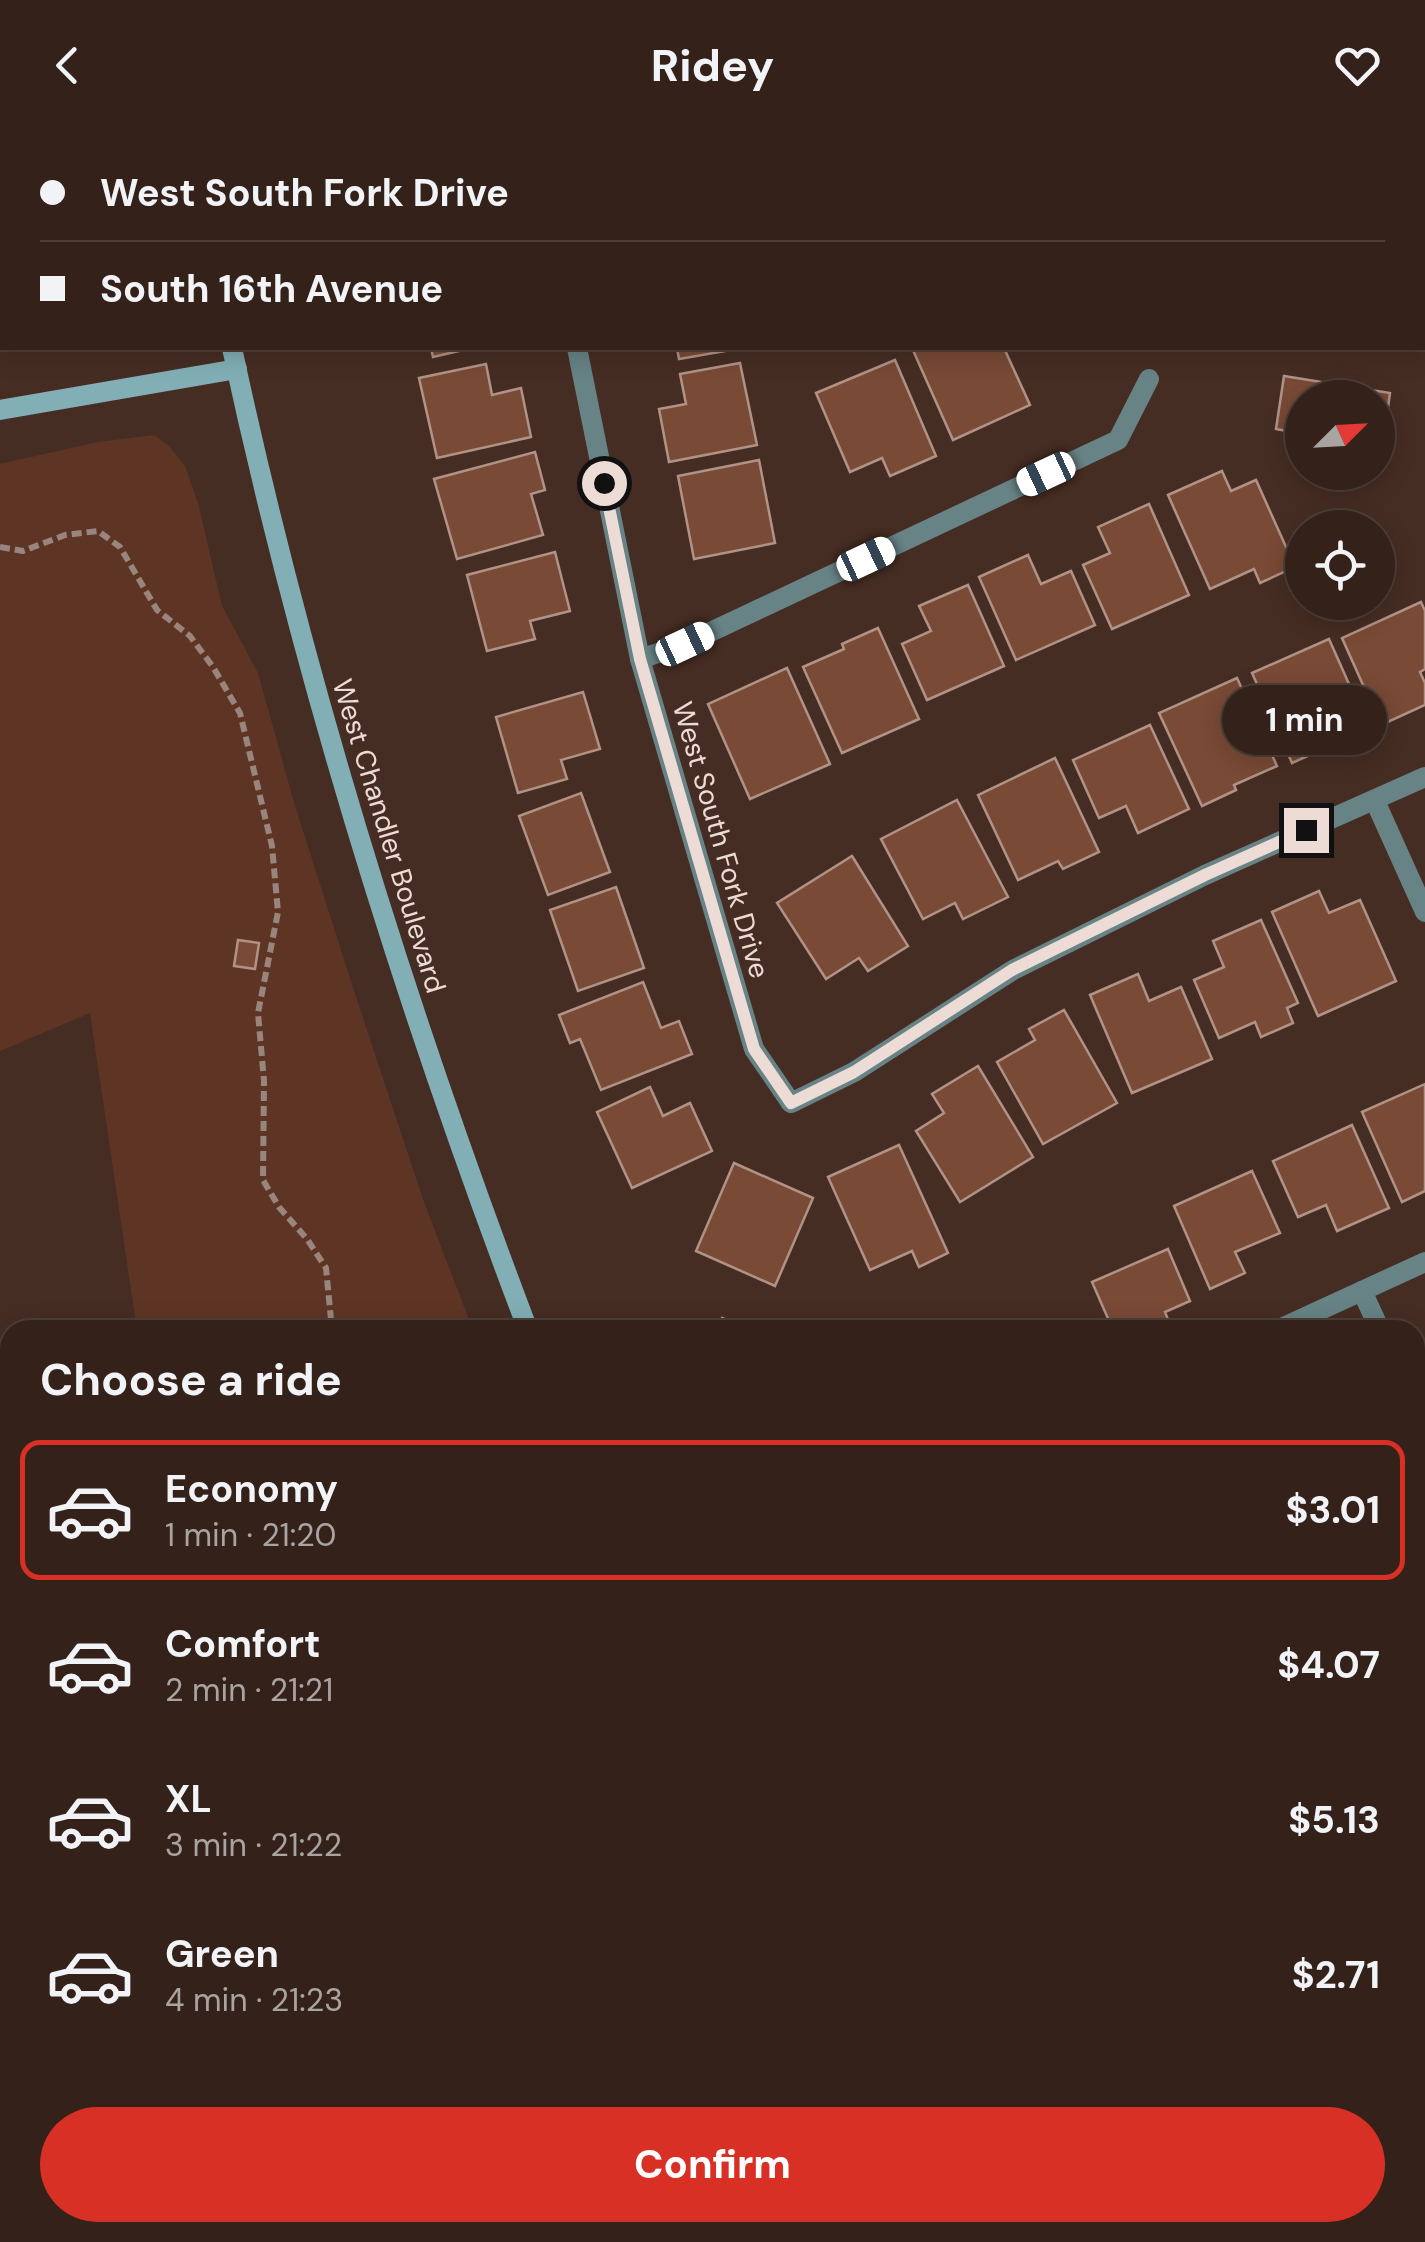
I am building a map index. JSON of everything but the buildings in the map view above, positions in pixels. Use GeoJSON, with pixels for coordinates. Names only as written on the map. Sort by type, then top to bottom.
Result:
{"type":"FeatureCollection","features":[{"type":"Feature","properties":{"kind":"main road"},"geometry":{"type":"LineString","coordinates":[[0,410],[235,358]]}},
{"type":"Feature","properties":{"kind":"main road","name":"West Chandler Boulevard"},"geometry":{"type":"LineString","coordinates":[[235,358],[270,524],[366,865],[470,1178],[524,1320]]}},
{"type":"Feature","properties":{"kind":"street","name":"West South Fork Drive"},"geometry":{"type":"LineString","coordinates":[[578,350],[640,659],[754,1049],[791,1103],[854,1072],[1012,970],[1205,875],[1374,801]]}},
{"type":"Feature","properties":{"kind":"street"},"geometry":{"type":"LineString","coordinates":[[640,659],[685,644],[1118,440],[1149,379]]}},
{"type":"Feature","properties":{"kind":"street"},"geometry":{"type":"LineString","coordinates":[[1425,777],[1374,801],[1425,912]]}},
{"type":"Feature","properties":{"kind":"street"},"geometry":{"type":"LineString","coordinates":[[1298,1320],[1425,1262]]}},
{"type":"Feature","properties":{"kind":"street"},"geometry":{"type":"LineString","coordinates":[[1362,1290],[1376,1320]]}},
{"type":"Feature","properties":{"kind":"path"},"geometry":{"type":"LineString","coordinates":[[0,546],[24,551],[64,534],[98,531],[120,547],[158,610],[190,636],[240,713],[272,846],[278,912],[258,1012],[264,1081],[263,1180],[326,1268],[331,1320]]}},
{"type":"Feature","properties":{"kind":"shaded area"},"geometry":{"type":"Polygon","coordinates":[[[154,435],[185,466],[198,503],[222,606],[258,673],[295,806],[356,997],[425,1205],[469,1320],[136,1320],[90,1013],[0,1051],[0,464],[98,442],[154,435]]]}},
{"type":"Feature","properties":{"kind":"route"},"geometry":{"type":"LineString","coordinates":[[604,483],[640,659],[754,1049],[791,1103],[854,1072],[1012,970],[1306,830]]}}]}
